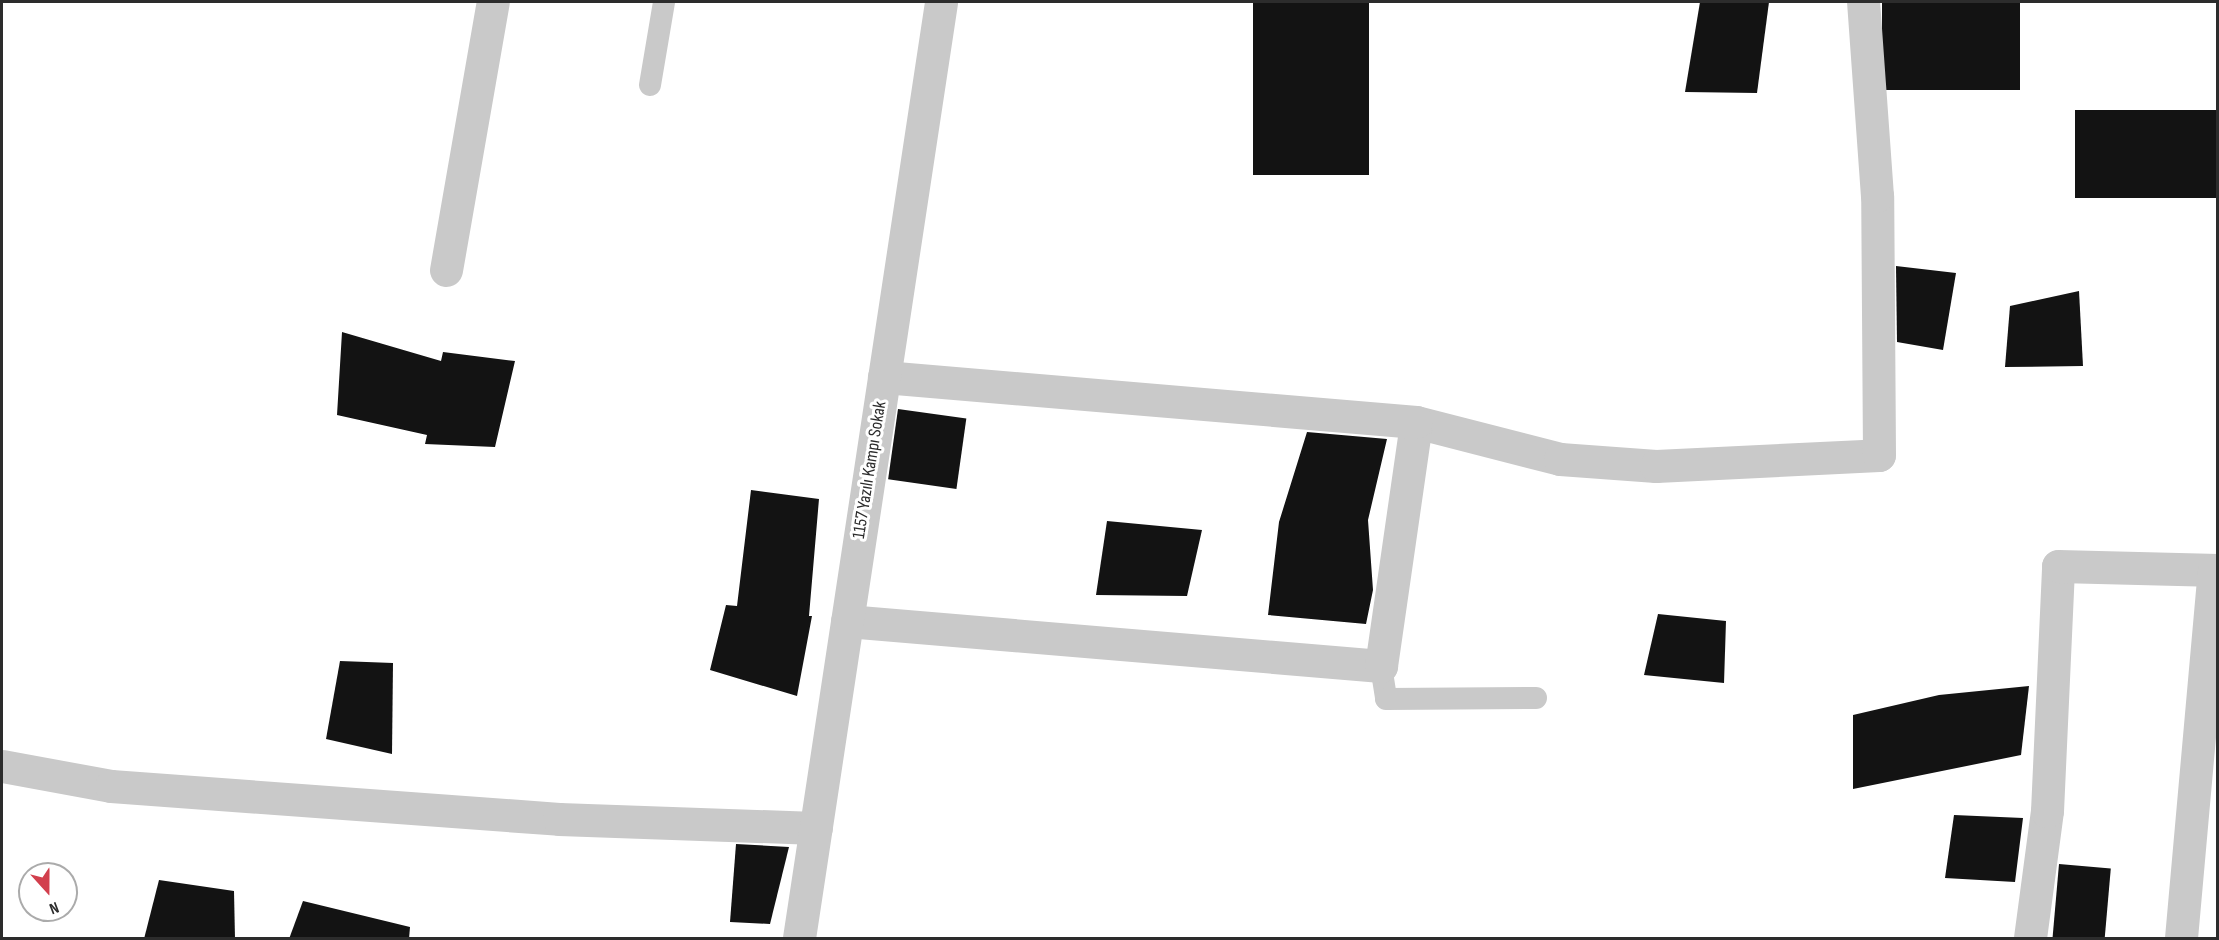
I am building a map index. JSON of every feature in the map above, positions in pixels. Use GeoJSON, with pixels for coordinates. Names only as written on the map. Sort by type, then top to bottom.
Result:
{"type":"FeatureCollection","features":[{"type":"Feature","properties":{"kind":"street"},"geometry":{"type":"LineString","coordinates":[[446,270],[493,2]]}},
{"type":"Feature","properties":{"kind":"street","name":"1157 Yazılı Kampı Sokak"},"geometry":{"type":"LineString","coordinates":[[799,939],[941,2]]}},
{"type":"Feature","properties":{"kind":"street"},"geometry":{"type":"LineString","coordinates":[[884,377],[1416,422],[1560,459],[1656,466],[1879,455],[1877,196],[1863,2]]}},
{"type":"Feature","properties":{"kind":"street"},"geometry":{"type":"LineString","coordinates":[[847,621],[1381,666],[1416,422]]}},
{"type":"Feature","properties":{"kind":"street"},"geometry":{"type":"LineString","coordinates":[[2030,939],[2047,811],[2058,566],[2216,570],[2181,939]]}},
{"type":"Feature","properties":{"kind":"street"},"geometry":{"type":"LineString","coordinates":[[2,766],[123,787],[559,819],[816,828]]}},
{"type":"Feature","properties":{"kind":"lane"},"geometry":{"type":"LineString","coordinates":[[650,85],[664,2]]}},
{"type":"Feature","properties":{"kind":"lane"},"geometry":{"type":"LineString","coordinates":[[1381,666],[1386,699],[1536,698]]}},
{"type":"Feature","properties":{"kind":"building"},"geometry":{"type":"Polygon","coordinates":[[[1253,2],[1369,2],[1369,175],[1253,175],[1253,2]]]}},
{"type":"Feature","properties":{"kind":"building"},"geometry":{"type":"Polygon","coordinates":[[[1700,2],[1769,2],[1757,93],[1685,92],[1700,2]]]}},
{"type":"Feature","properties":{"kind":"building"},"geometry":{"type":"Polygon","coordinates":[[[1882,2],[2020,2],[2020,90],[1882,90],[1882,2]]]}},
{"type":"Feature","properties":{"kind":"building"},"geometry":{"type":"Polygon","coordinates":[[[2075,110],[2217,110],[2217,198],[2075,198],[2075,110]]]}},
{"type":"Feature","properties":{"kind":"building"},"geometry":{"type":"Polygon","coordinates":[[[1896,266],[1956,273],[1943,350],[1897,342],[1896,266]]]}},
{"type":"Feature","properties":{"kind":"building"},"geometry":{"type":"Polygon","coordinates":[[[2079,291],[2083,366],[2005,367],[2010,306],[2079,291]]]}},
{"type":"Feature","properties":{"kind":"building"},"geometry":{"type":"Polygon","coordinates":[[[342,332],[441,361],[443,352],[515,361],[495,447],[425,444],[427,435],[337,415],[342,332]]]}},
{"type":"Feature","properties":{"kind":"building"},"geometry":{"type":"Polygon","coordinates":[[[898,409],[966,419],[956,489],[888,479],[898,409]]]}},
{"type":"Feature","properties":{"kind":"building"},"geometry":{"type":"Polygon","coordinates":[[[1307,432],[1387,439],[1368,520],[1373,590],[1366,624],[1268,615],[1279,522],[1307,432]]]}},
{"type":"Feature","properties":{"kind":"building"},"geometry":{"type":"Polygon","coordinates":[[[751,490],[819,499],[809,616],[812,616],[797,696],[710,670],[726,605],[737,606],[751,490]]]}},
{"type":"Feature","properties":{"kind":"building"},"geometry":{"type":"Polygon","coordinates":[[[1107,521],[1202,530],[1187,596],[1096,595],[1107,521]]]}},
{"type":"Feature","properties":{"kind":"building"},"geometry":{"type":"Polygon","coordinates":[[[1658,614],[1726,621],[1724,683],[1644,675],[1658,614]]]}},
{"type":"Feature","properties":{"kind":"building"},"geometry":{"type":"Polygon","coordinates":[[[340,661],[393,663],[392,754],[326,739],[340,661]]]}},
{"type":"Feature","properties":{"kind":"building"},"geometry":{"type":"Polygon","coordinates":[[[2029,686],[2021,755],[1853,789],[1853,715],[1939,695],[2029,686]]]}},
{"type":"Feature","properties":{"kind":"building"},"geometry":{"type":"Polygon","coordinates":[[[1954,815],[2023,818],[2015,882],[1945,878],[1954,815]]]}},
{"type":"Feature","properties":{"kind":"building"},"geometry":{"type":"Polygon","coordinates":[[[736,844],[789,847],[770,924],[730,922],[736,844]]]}},
{"type":"Feature","properties":{"kind":"building"},"geometry":{"type":"Polygon","coordinates":[[[2059,864],[2111,869],[2105,938],[2053,938],[2059,864]]]}},
{"type":"Feature","properties":{"kind":"building"},"geometry":{"type":"Polygon","coordinates":[[[159,880],[234,891],[235,939],[144,939],[159,880]]]}},
{"type":"Feature","properties":{"kind":"building"},"geometry":{"type":"Polygon","coordinates":[[[303,901],[410,927],[409,939],[289,939],[303,901]]]}}]}
